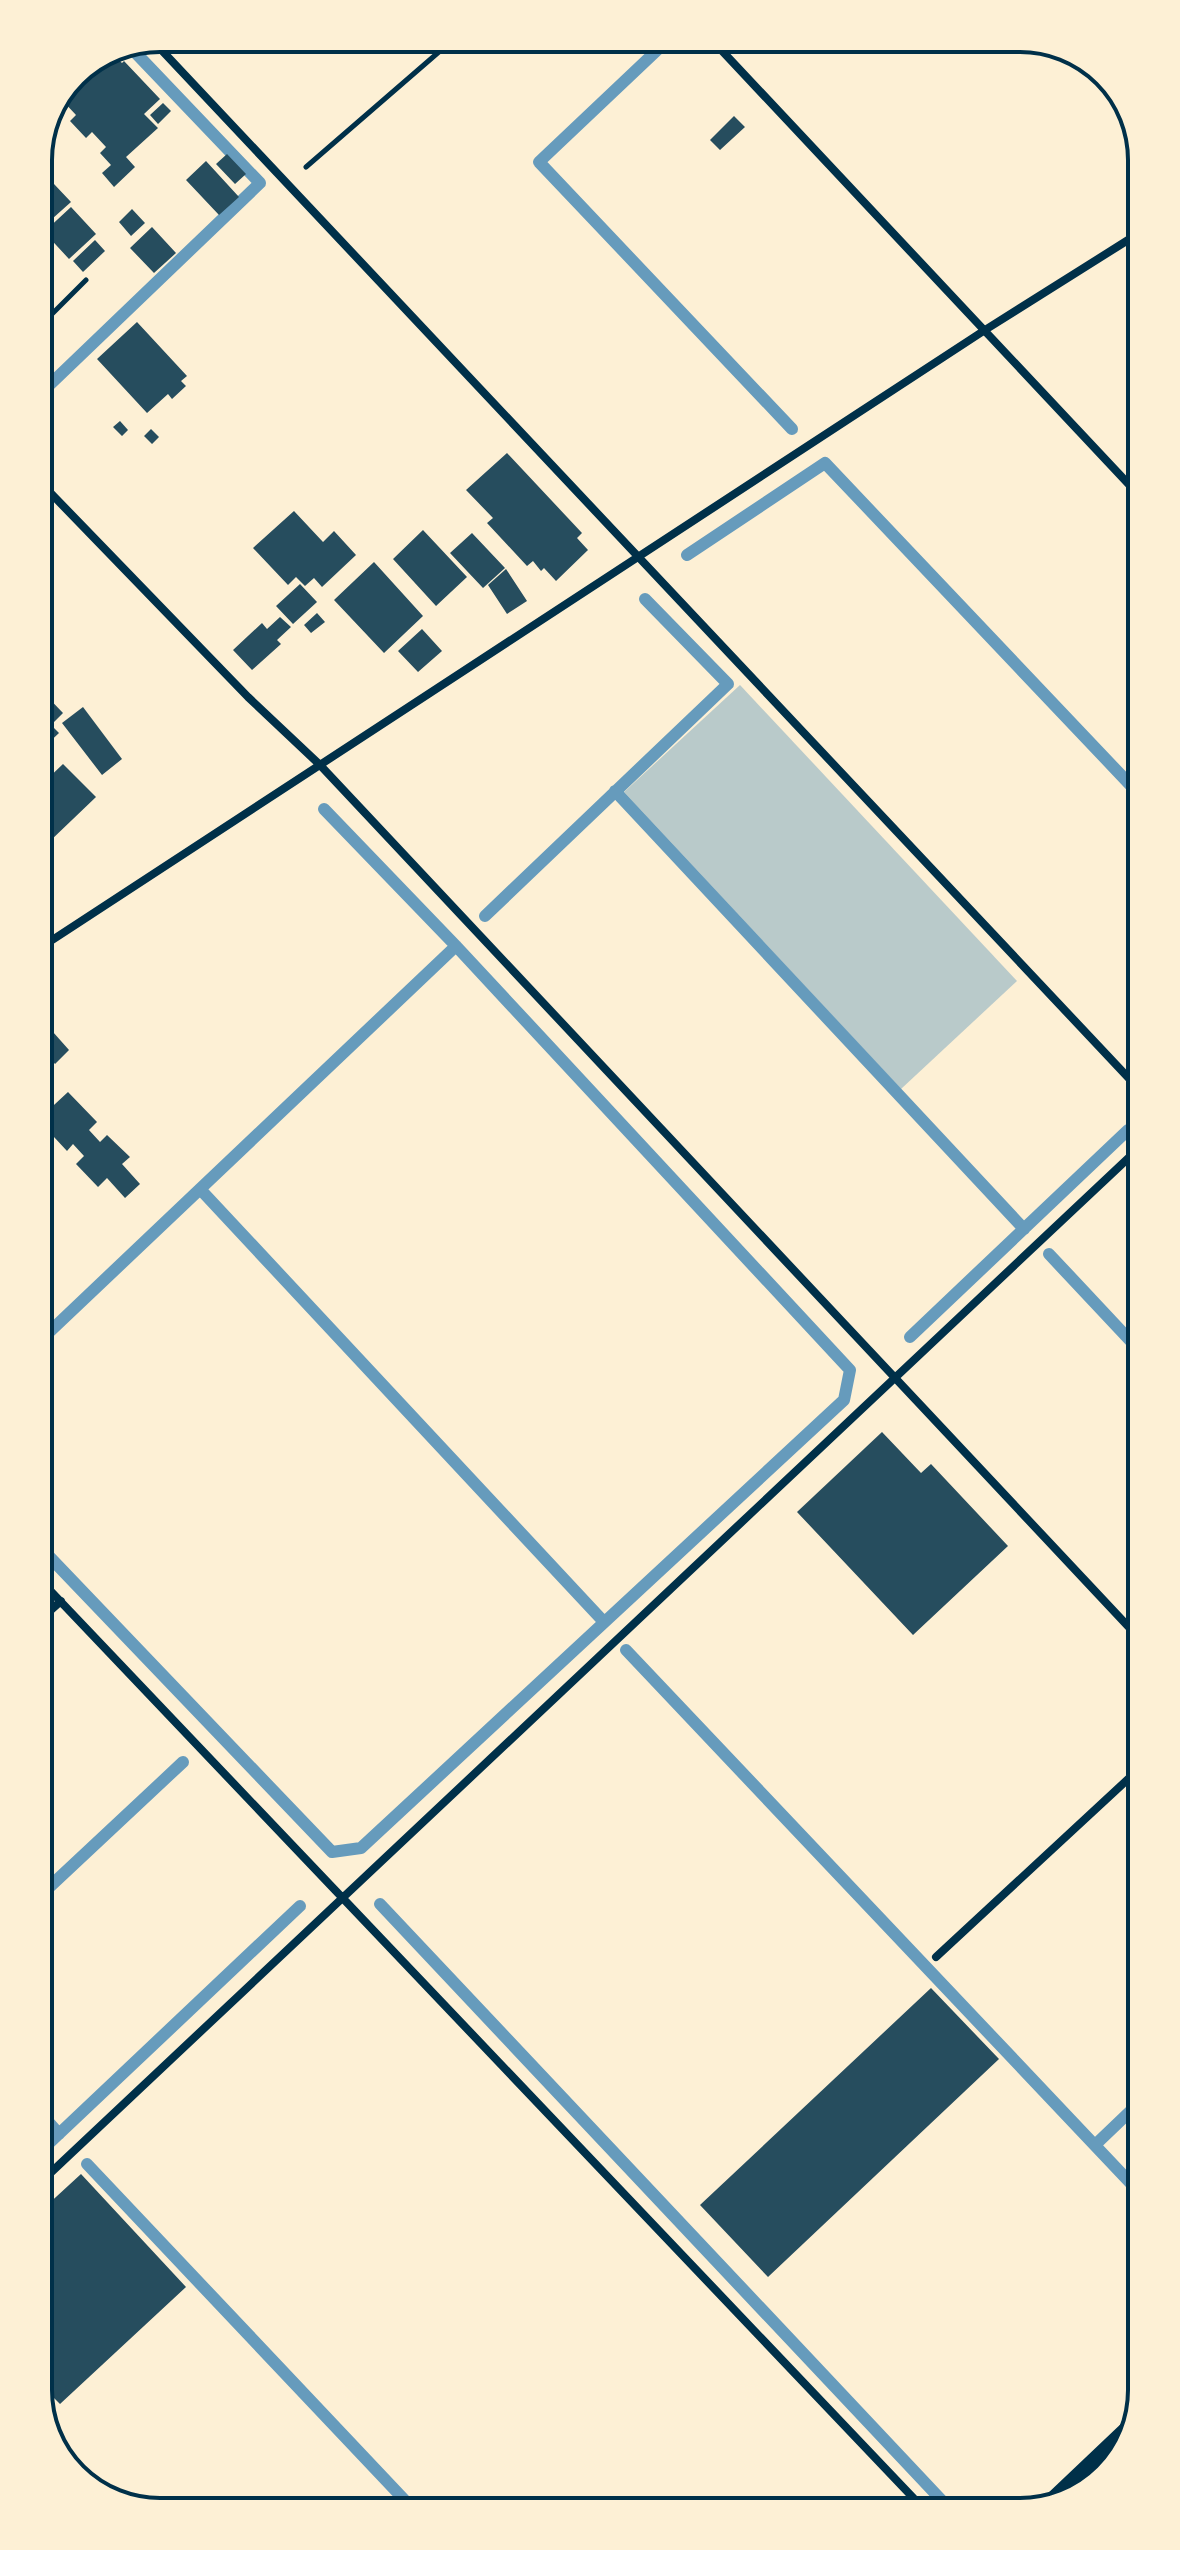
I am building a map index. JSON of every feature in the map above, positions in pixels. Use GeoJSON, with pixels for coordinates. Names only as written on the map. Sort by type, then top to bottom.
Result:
{"type":"FeatureCollection","features":[{"type":"Feature","properties":{"kind":"main road"},"geometry":{"type":"LineString","coordinates":[[1071,2485],[1114,2445]]}},
{"type":"Feature","properties":{"kind":"street"},"geometry":{"type":"LineString","coordinates":[[163,52],[1128,1077]]}},
{"type":"Feature","properties":{"kind":"street"},"geometry":{"type":"LineString","coordinates":[[723,52],[1128,483]]}},
{"type":"Feature","properties":{"kind":"street"},"geometry":{"type":"LineString","coordinates":[[52,940],[985,330],[1128,240]]}},
{"type":"Feature","properties":{"kind":"street"},"geometry":{"type":"LineString","coordinates":[[52,494],[248,697],[320,765],[1128,1626]]}},
{"type":"Feature","properties":{"kind":"street"},"geometry":{"type":"LineString","coordinates":[[52,2171],[1128,1159]]}},
{"type":"Feature","properties":{"kind":"street"},"geometry":{"type":"LineString","coordinates":[[52,1592],[913,2498]]}},
{"type":"Feature","properties":{"kind":"street"},"geometry":{"type":"LineString","coordinates":[[52,1609],[61,1601]]}},
{"type":"Feature","properties":{"kind":"street"},"geometry":{"type":"LineString","coordinates":[[936,1957],[1128,1779]]}},
{"type":"Feature","properties":{"kind":"path"},"geometry":{"type":"LineString","coordinates":[[287,183],[439,52]]}},
{"type":"Feature","properties":{"kind":"path"},"geometry":{"type":"LineString","coordinates":[[52,314],[86,280]]}},
{"type":"Feature","properties":{"kind":"shaded area"},"geometry":{"type":"Polygon","coordinates":[[[740,685],[1017,981],[901,1089],[624,792],[740,685]]]}},
{"type":"Feature","properties":{"kind":"building"},"geometry":{"type":"Polygon","coordinates":[[[119,60],[122,63],[124,61],[160,99],[144,114],[158,128],[126,157],[135,167],[114,187],[102,173],[111,165],[100,153],[106,147],[92,132],[86,138],[70,121],[76,115],[67,105],[70,100],[100,70],[119,60]]]}},
{"type":"Feature","properties":{"kind":"building"},"geometry":{"type":"Polygon","coordinates":[[[163,103],[171,111],[158,124],[150,115],[163,103]]]}},
{"type":"Feature","properties":{"kind":"building"},"geometry":{"type":"Polygon","coordinates":[[[734,116],[745,127],[720,150],[710,140],[734,116]]]}},
{"type":"Feature","properties":{"kind":"building"},"geometry":{"type":"Polygon","coordinates":[[[227,154],[246,174],[235,184],[216,164],[227,154]]]}},
{"type":"Feature","properties":{"kind":"building"},"geometry":{"type":"Polygon","coordinates":[[[206,161],[239,197],[219,215],[186,180],[206,161]]]}},
{"type":"Feature","properties":{"kind":"building"},"geometry":{"type":"Polygon","coordinates":[[[54,184],[71,202],[52,219],[54,184]]]}},
{"type":"Feature","properties":{"kind":"building"},"geometry":{"type":"Polygon","coordinates":[[[71,207],[96,234],[69,259],[52,241],[52,225],[71,207]]]}},
{"type":"Feature","properties":{"kind":"building"},"geometry":{"type":"Polygon","coordinates":[[[132,209],[145,223],[131,236],[119,222],[132,209]]]}},
{"type":"Feature","properties":{"kind":"building"},"geometry":{"type":"Polygon","coordinates":[[[152,227],[176,253],[154,273],[130,248],[152,227]]]}},
{"type":"Feature","properties":{"kind":"building"},"geometry":{"type":"Polygon","coordinates":[[[95,240],[105,251],[83,272],[73,261],[95,240]]]}},
{"type":"Feature","properties":{"kind":"building"},"geometry":{"type":"Polygon","coordinates":[[[137,322],[187,376],[181,381],[186,386],[172,399],[168,394],[147,413],[97,359],[137,322]]]}},
{"type":"Feature","properties":{"kind":"building"},"geometry":{"type":"Polygon","coordinates":[[[120,421],[128,430],[122,436],[113,427],[120,421]]]}},
{"type":"Feature","properties":{"kind":"building"},"geometry":{"type":"Polygon","coordinates":[[[151,429],[159,437],[152,444],[144,436],[151,429]]]}},
{"type":"Feature","properties":{"kind":"building"},"geometry":{"type":"Polygon","coordinates":[[[507,453],[582,533],[577,538],[588,550],[556,581],[533,561],[527,566],[487,523],[493,518],[466,490],[507,453]]]}},
{"type":"Feature","properties":{"kind":"building"},"geometry":{"type":"Polygon","coordinates":[[[294,511],[323,542],[334,531],[356,555],[322,587],[314,578],[305,586],[296,577],[288,585],[253,548],[294,511]]]}},
{"type":"Feature","properties":{"kind":"building"},"geometry":{"type":"Polygon","coordinates":[[[423,530],[467,577],[436,606],[393,559],[423,530]]]}},
{"type":"Feature","properties":{"kind":"building"},"geometry":{"type":"Polygon","coordinates":[[[472,533],[505,568],[483,588],[450,553],[472,533]]]}},
{"type":"Feature","properties":{"kind":"building"},"geometry":{"type":"Polygon","coordinates":[[[374,562],[423,616],[384,653],[334,600],[374,562]]]}},
{"type":"Feature","properties":{"kind":"building"},"geometry":{"type":"Polygon","coordinates":[[[506,569],[527,601],[507,614],[488,585],[506,569]]]}},
{"type":"Feature","properties":{"kind":"building"},"geometry":{"type":"Polygon","coordinates":[[[300,584],[317,602],[293,624],[276,606],[300,584]]]}},
{"type":"Feature","properties":{"kind":"building"},"geometry":{"type":"Polygon","coordinates":[[[317,613],[325,622],[311,633],[304,625],[317,613]]]}},
{"type":"Feature","properties":{"kind":"building"},"geometry":{"type":"Polygon","coordinates":[[[280,617],[291,627],[277,640],[281,644],[252,670],[233,650],[262,623],[267,629],[280,617]]]}},
{"type":"Feature","properties":{"kind":"building"},"geometry":{"type":"Polygon","coordinates":[[[422,629],[442,651],[418,672],[398,651],[422,629]]]}},
{"type":"Feature","properties":{"kind":"building"},"geometry":{"type":"Polygon","coordinates":[[[52,702],[63,713],[52,724],[52,702]]]}},
{"type":"Feature","properties":{"kind":"building"},"geometry":{"type":"Polygon","coordinates":[[[83,707],[122,759],[102,775],[62,723],[83,707]]]}},
{"type":"Feature","properties":{"kind":"building"},"geometry":{"type":"Polygon","coordinates":[[[52,726],[59,733],[52,740],[52,726]]]}},
{"type":"Feature","properties":{"kind":"building"},"geometry":{"type":"Polygon","coordinates":[[[63,764],[96,797],[52,839],[52,775],[63,764]]]}},
{"type":"Feature","properties":{"kind":"building"},"geometry":{"type":"Polygon","coordinates":[[[52,1033],[69,1050],[55,1064],[52,1061],[52,1033]]]}},
{"type":"Feature","properties":{"kind":"building"},"geometry":{"type":"Polygon","coordinates":[[[68,1092],[97,1122],[89,1130],[100,1142],[107,1135],[130,1157],[122,1164],[140,1184],[125,1198],[107,1178],[98,1187],[76,1164],[84,1156],[73,1144],[67,1151],[52,1135],[52,1107],[68,1092]]]}},
{"type":"Feature","properties":{"kind":"building"},"geometry":{"type":"Polygon","coordinates":[[[882,1432],[921,1473],[931,1464],[1008,1546],[913,1635],[797,1512],[882,1432]]]}},
{"type":"Feature","properties":{"kind":"building"},"geometry":{"type":"Polygon","coordinates":[[[931,1988],[999,2059],[768,2277],[700,2205],[931,1988]]]}},
{"type":"Feature","properties":{"kind":"building"},"geometry":{"type":"Polygon","coordinates":[[[81,2174],[186,2287],[60,2404],[52,2396],[52,2390],[52,2201],[81,2174]]]}},
{"type":"Feature","properties":{"kind":"waterway"},"geometry":{"type":"LineString","coordinates":[[655,52],[539,162],[792,429]]}},
{"type":"Feature","properties":{"kind":"waterway"},"geometry":{"type":"LineString","coordinates":[[52,383],[260,183],[137,54]]}},
{"type":"Feature","properties":{"kind":"waterway"},"geometry":{"type":"LineString","coordinates":[[687,555],[825,463],[1128,783]]}},
{"type":"Feature","properties":{"kind":"waterway"},"geometry":{"type":"LineString","coordinates":[[485,916],[728,684],[645,599]]}},
{"type":"Feature","properties":{"kind":"waterway"},"geometry":{"type":"LineString","coordinates":[[615,791],[1024,1229]]}},
{"type":"Feature","properties":{"kind":"waterway"},"geometry":{"type":"LineString","coordinates":[[52,1559],[332,1852],[361,1848],[844,1400],[850,1370],[456,946],[324,809]]}},
{"type":"Feature","properties":{"kind":"waterway"},"geometry":{"type":"LineString","coordinates":[[52,1330],[456,946]]}},
{"type":"Feature","properties":{"kind":"waterway"},"geometry":{"type":"LineString","coordinates":[[910,1337],[1128,1130]]}},
{"type":"Feature","properties":{"kind":"waterway"},"geometry":{"type":"LineString","coordinates":[[200,1189],[604,1622]]}},
{"type":"Feature","properties":{"kind":"waterway"},"geometry":{"type":"LineString","coordinates":[[1049,1254],[1128,1338]]}},
{"type":"Feature","properties":{"kind":"waterway"},"geometry":{"type":"LineString","coordinates":[[626,1650],[1128,2180]]}},
{"type":"Feature","properties":{"kind":"waterway"},"geometry":{"type":"LineString","coordinates":[[52,1885],[183,1762]]}},
{"type":"Feature","properties":{"kind":"waterway"},"geometry":{"type":"LineString","coordinates":[[380,1904],[939,2498]]}},
{"type":"Feature","properties":{"kind":"waterway"},"geometry":{"type":"LineString","coordinates":[[52,2140],[300,1906]]}},
{"type":"Feature","properties":{"kind":"waterway"},"geometry":{"type":"LineString","coordinates":[[1095,2145],[1128,2113]]}},
{"type":"Feature","properties":{"kind":"waterway"},"geometry":{"type":"LineString","coordinates":[[52,2126],[59,2134]]}},
{"type":"Feature","properties":{"kind":"waterway"},"geometry":{"type":"LineString","coordinates":[[87,2164],[403,2498]]}}]}
